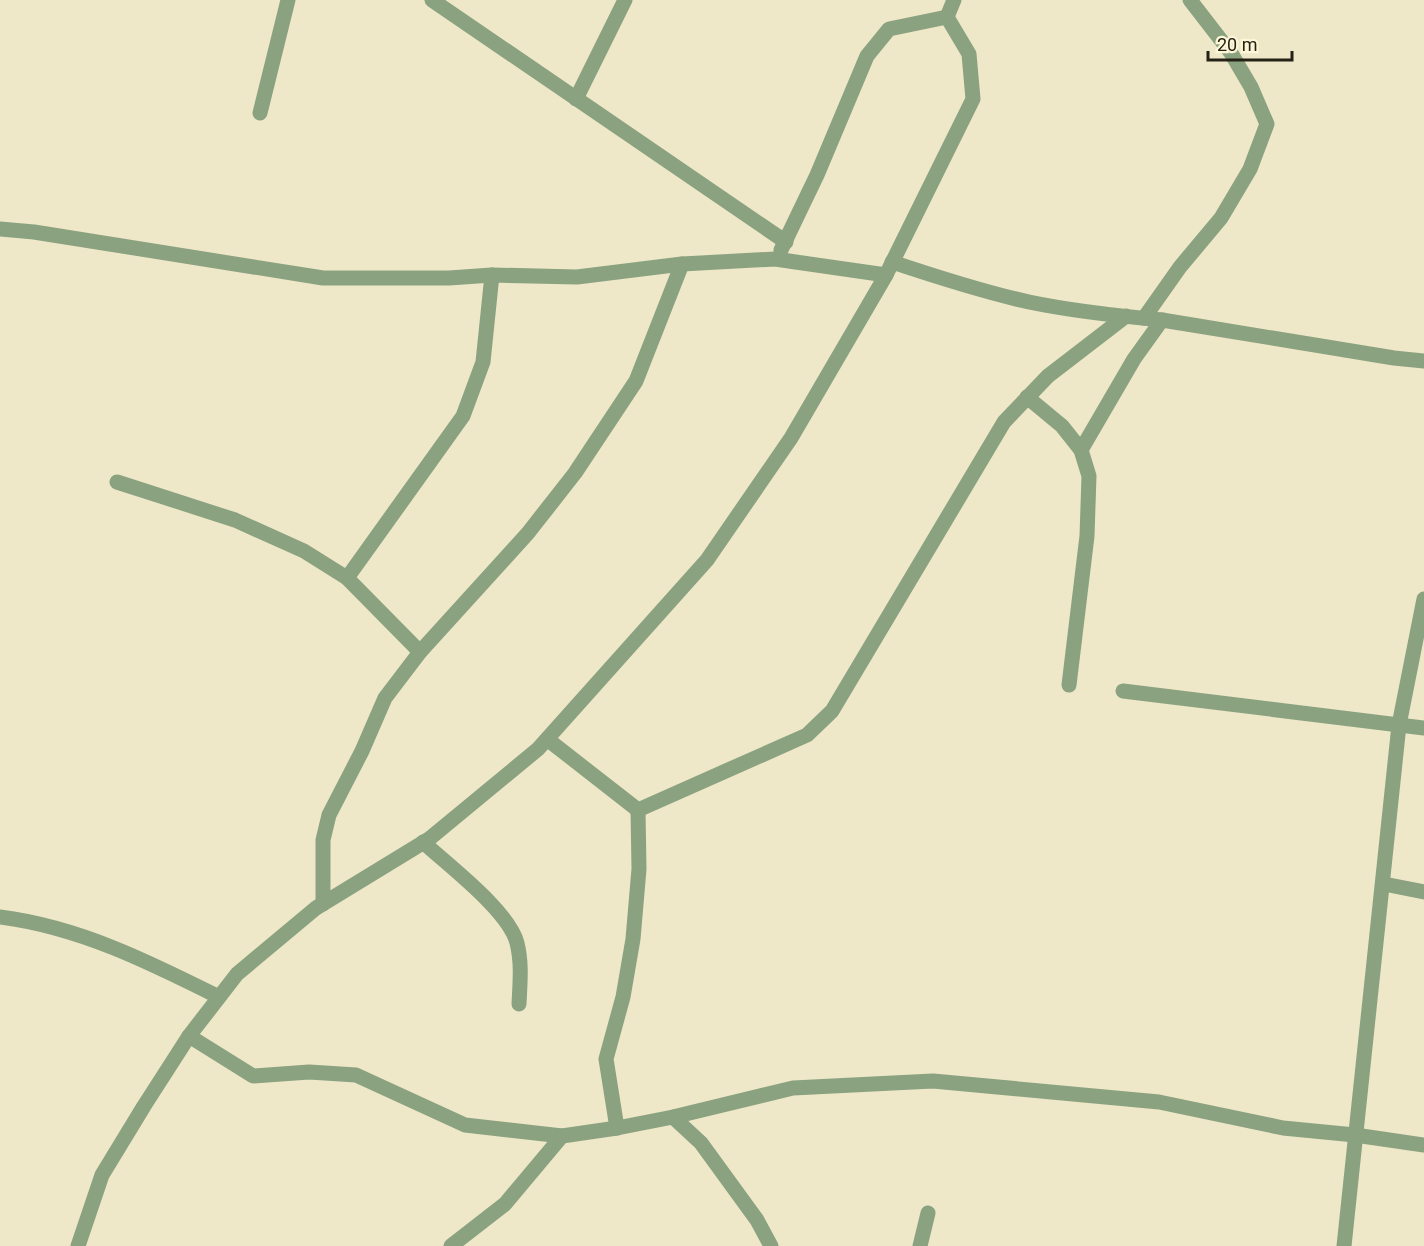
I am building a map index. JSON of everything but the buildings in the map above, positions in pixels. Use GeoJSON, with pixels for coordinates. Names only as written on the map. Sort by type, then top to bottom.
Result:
{"type":"FeatureCollection","features":[{"type":"Feature","properties":{"kind":"street"},"geometry":{"type":"LineString","coordinates":[[260,113],[288,0]]}},
{"type":"Feature","properties":{"kind":"street"},"geometry":{"type":"LineString","coordinates":[[432,0],[786,242]]}},
{"type":"Feature","properties":{"kind":"street"},"geometry":{"type":"LineString","coordinates":[[576,99],[625,0]]}},
{"type":"Feature","properties":{"kind":"street"},"geometry":{"type":"LineString","coordinates":[[947,17],[954,0]]}},
{"type":"Feature","properties":{"kind":"street"},"geometry":{"type":"LineString","coordinates":[[1144,318],[1180,267],[1221,218],[1250,169],[1266,124],[1251,87],[1231,53],[1190,0]]}},
{"type":"Feature","properties":{"kind":"street"},"geometry":{"type":"LineString","coordinates":[[775,259],[786,242],[817,175],[867,57],[889,29],[947,17]]}},
{"type":"Feature","properties":{"kind":"street"},"geometry":{"type":"LineString","coordinates":[[78,1246],[102,1175],[189,1036],[237,974],[323,904],[423,842],[538,749],[707,560],[791,438],[889,268],[973,99],[969,54],[947,17]]}},
{"type":"Feature","properties":{"kind":"street"},"geometry":{"type":"LineString","coordinates":[[0,229],[34,232],[323,278],[449,278],[492,275],[577,277],[682,264],[775,259],[889,268],[936,277],[1030,302],[1424,361]]}},
{"type":"Feature","properties":{"kind":"street"},"geometry":{"type":"LineString","coordinates":[[323,904],[323,840],[329,815],[362,751],[385,698],[420,652],[528,533],[575,473],[636,381],[682,264]]}},
{"type":"Feature","properties":{"kind":"street"},"geometry":{"type":"LineString","coordinates":[[347,578],[463,416],[483,362],[492,275]]}},
{"type":"Feature","properties":{"kind":"street"},"geometry":{"type":"LineString","coordinates":[[638,810],[807,735],[832,711],[1004,422],[1048,376],[1126,316]]}},
{"type":"Feature","properties":{"kind":"street"},"geometry":{"type":"LineString","coordinates":[[1081,450],[1134,359],[1162,320]]}},
{"type":"Feature","properties":{"kind":"street"},"geometry":{"type":"LineString","coordinates":[[1027,397],[1062,426],[1081,450],[1089,476],[1088,536],[1069,685]]}},
{"type":"Feature","properties":{"kind":"street"},"geometry":{"type":"LineString","coordinates":[[117,482],[236,520],[304,551],[347,578],[420,652]]}},
{"type":"Feature","properties":{"kind":"street"},"geometry":{"type":"LineString","coordinates":[[1344,1246],[1399,725],[1424,599]]}},
{"type":"Feature","properties":{"kind":"street"},"geometry":{"type":"LineString","coordinates":[[1123,691],[1424,728]]}},
{"type":"Feature","properties":{"kind":"street"},"geometry":{"type":"LineString","coordinates":[[546,739],[638,810]]}},
{"type":"Feature","properties":{"kind":"street"},"geometry":{"type":"LineString","coordinates":[[617,1128],[606,1059],[623,997],[633,939],[639,869],[638,810]]}},
{"type":"Feature","properties":{"kind":"street"},"geometry":{"type":"LineString","coordinates":[[423,842],[501,913],[517,940],[521,962],[519,1004]]}},
{"type":"Feature","properties":{"kind":"street"},"geometry":{"type":"LineString","coordinates":[[1384,884],[1424,892]]}},
{"type":"Feature","properties":{"kind":"street"},"geometry":{"type":"LineString","coordinates":[[0,917],[77,933],[143,959],[219,997]]}},
{"type":"Feature","properties":{"kind":"street"},"geometry":{"type":"LineString","coordinates":[[189,1036],[253,1076],[309,1072],[356,1075],[465,1125],[562,1136],[673,1117],[793,1088],[933,1081],[1159,1102],[1283,1128],[1424,1145]]}},
{"type":"Feature","properties":{"kind":"street"},"geometry":{"type":"LineString","coordinates":[[673,1117],[701,1143],[757,1220],[771,1246]]}},
{"type":"Feature","properties":{"kind":"street"},"geometry":{"type":"LineString","coordinates":[[451,1246],[505,1204],[562,1136]]}},
{"type":"Feature","properties":{"kind":"street"},"geometry":{"type":"LineString","coordinates":[[920,1246],[928,1213]]}}]}
